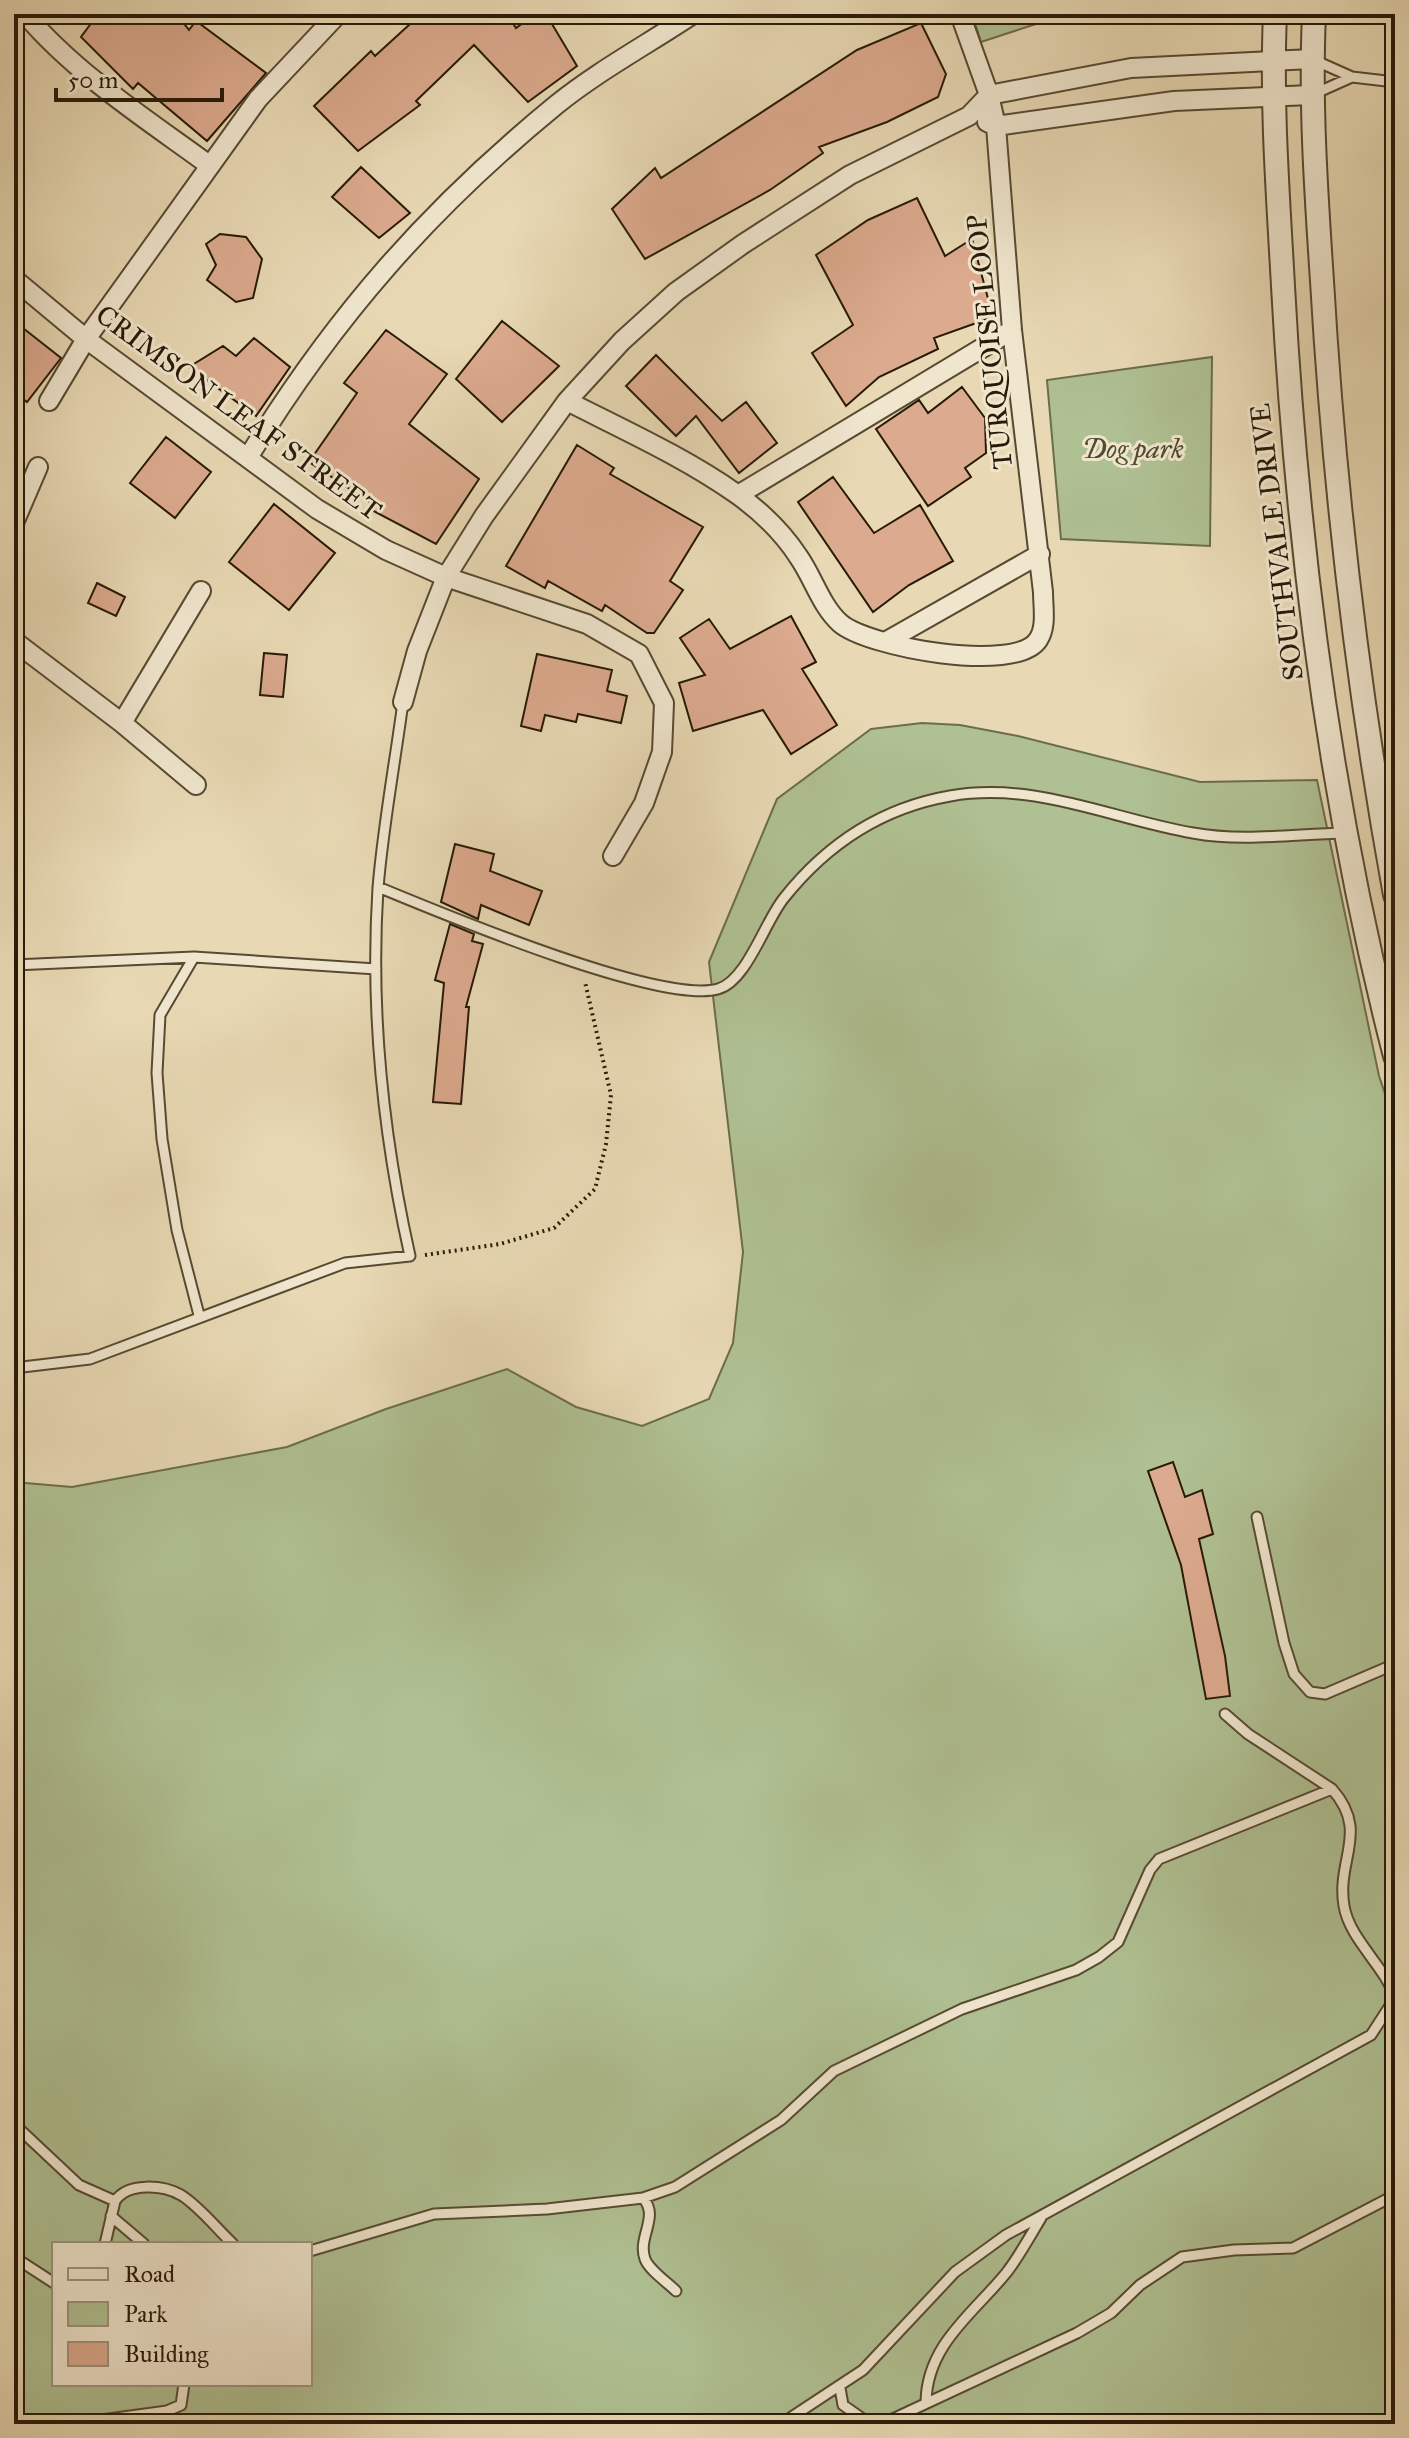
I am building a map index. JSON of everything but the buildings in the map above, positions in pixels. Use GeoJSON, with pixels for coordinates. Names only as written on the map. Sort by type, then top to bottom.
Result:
{"type":"FeatureCollection","features":[{"type":"Feature","properties":{"kind":"street"},"geometry":{"type":"LineString","coordinates":[[25,14],[44,36],[125,103],[209,165]]}},
{"type":"Feature","properties":{"kind":"street"},"geometry":{"type":"LineString","coordinates":[[49,401],[86,339],[258,99],[338,14]]}},
{"type":"Feature","properties":{"kind":"street"},"geometry":{"type":"LineString","coordinates":[[249,456],[297,378],[357,298],[457,191],[559,103],[693,14]]}},
{"type":"Feature","properties":{"kind":"street"},"geometry":{"type":"LineString","coordinates":[[960,14],[989,95]]}},
{"type":"Feature","properties":{"kind":"street","name":"SOUTHVALE DRIVE"},"geometry":{"type":"LineString","coordinates":[[1275,14],[1273,95],[1288,382],[1299,503],[1346,833],[1370,959],[1395,1056]]}},
{"type":"Feature","properties":{"kind":"street"},"geometry":{"type":"LineString","coordinates":[[1314,14],[1311,95],[1338,498],[1366,719],[1395,895]]}},
{"type":"Feature","properties":{"kind":"street"},"geometry":{"type":"LineString","coordinates":[[403,702],[417,651],[446,577],[484,516],[567,401],[622,341],[676,292],[743,244],[850,175],[969,116],[989,95],[1131,68],[1312,59]]}},
{"type":"Feature","properties":{"kind":"street","name":"TURQUOISE LOOP"},"geometry":{"type":"LineString","coordinates":[[567,401],[642,439],[738,495],[772,525],[798,555],[840,623],[864,636],[976,657],[1021,652],[1038,641],[1043,623],[1040,554],[1012,330],[996,126],[989,95]]}},
{"type":"Feature","properties":{"kind":"street"},"geometry":{"type":"LineString","coordinates":[[969,116],[996,126],[1137,104],[1311,95]]}},
{"type":"Feature","properties":{"kind":"street","name":"CRIMSON LEAF STREET"},"geometry":{"type":"LineString","coordinates":[[14,279],[86,339],[317,509],[386,550],[446,577],[587,624],[639,654],[664,703],[662,752],[644,803],[613,856]]}},
{"type":"Feature","properties":{"kind":"street"},"geometry":{"type":"LineString","coordinates":[[738,495],[1012,330]]}},
{"type":"Feature","properties":{"kind":"street"},"geometry":{"type":"LineString","coordinates":[[14,523],[38,467]]}},
{"type":"Feature","properties":{"kind":"street"},"geometry":{"type":"LineString","coordinates":[[885,642],[1040,554]]}},
{"type":"Feature","properties":{"kind":"street"},"geometry":{"type":"LineString","coordinates":[[122,723],[201,591]]}},
{"type":"Feature","properties":{"kind":"street"},"geometry":{"type":"LineString","coordinates":[[14,641],[122,723],[196,785]]}},
{"type":"Feature","properties":{"kind":"lane"},"geometry":{"type":"LineString","coordinates":[[1312,59],[1352,77],[1395,82],[1395,53]]}},
{"type":"Feature","properties":{"kind":"lane"},"geometry":{"type":"LineString","coordinates":[[1311,95],[1352,77]]}},
{"type":"Feature","properties":{"kind":"lane"},"geometry":{"type":"LineString","coordinates":[[14,1368],[90,1359],[199,1315],[345,1263],[410,1256],[393,1180],[381,1089],[376,969],[378,887],[403,702]]}},
{"type":"Feature","properties":{"kind":"lane"},"geometry":{"type":"LineString","coordinates":[[378,887],[585,964],[663,987],[695,992],[720,989],[735,979],[782,899],[831,847],[884,814],[949,796],[1005,790],[1085,804],[1193,833],[1235,837],[1346,833]]}},
{"type":"Feature","properties":{"kind":"lane"},"geometry":{"type":"LineString","coordinates":[[14,965],[194,957],[376,969]]}},
{"type":"Feature","properties":{"kind":"lane"},"geometry":{"type":"LineString","coordinates":[[194,957],[160,1015],[157,1073],[162,1139],[177,1230],[199,1315]]}},
{"type":"Feature","properties":{"kind":"lane"},"geometry":{"type":"LineString","coordinates":[[1257,1517],[1284,1643],[1294,1674],[1310,1692],[1325,1694],[1395,1664]]}},
{"type":"Feature","properties":{"kind":"lane"},"geometry":{"type":"LineString","coordinates":[[781,2424],[863,2370],[955,2272],[1006,2235],[1371,2035],[1395,1997],[1347,1916],[1344,1890],[1351,1816],[1332,1789],[1248,1734],[1225,1714]]}},
{"type":"Feature","properties":{"kind":"lane"},"geometry":{"type":"LineString","coordinates":[[312,2250],[434,2214],[547,2209],[643,2198],[675,2187],[781,2120],[834,2071],[962,2009],[1076,1970],[1099,1957],[1118,1942],[1150,1870],[1159,1859],[1332,1789]]}},
{"type":"Feature","properties":{"kind":"lane"},"geometry":{"type":"LineString","coordinates":[[14,2124],[79,2185],[115,2201]]}},
{"type":"Feature","properties":{"kind":"lane"},"geometry":{"type":"LineString","coordinates":[[105,2242],[115,2201],[120,2194],[140,2187],[181,2196],[231,2242]]}},
{"type":"Feature","properties":{"kind":"lane"},"geometry":{"type":"LineString","coordinates":[[882,2424],[1000,2372],[1077,2333],[1111,2313],[1140,2285],[1182,2257],[1234,2250],[1293,2248],[1395,2195]]}},
{"type":"Feature","properties":{"kind":"lane"},"geometry":{"type":"LineString","coordinates":[[643,2198],[651,2214],[643,2246],[646,2261],[676,2291]]}},
{"type":"Feature","properties":{"kind":"lane"},"geometry":{"type":"LineString","coordinates":[[926,2402],[926,2381],[942,2347],[954,2328],[1007,2272],[1042,2215]]}},
{"type":"Feature","properties":{"kind":"lane"},"geometry":{"type":"LineString","coordinates":[[111,2216],[142,2242]]}},
{"type":"Feature","properties":{"kind":"lane"},"geometry":{"type":"LineString","coordinates":[[14,2257],[52,2282]]}},
{"type":"Feature","properties":{"kind":"lane"},"geometry":{"type":"LineString","coordinates":[[72,2424],[167,2411],[181,2405],[184,2386]]}},
{"type":"Feature","properties":{"kind":"lane"},"geometry":{"type":"LineString","coordinates":[[840,2388],[843,2405],[870,2424]]}},
{"type":"Feature","properties":{"kind":"path"},"geometry":{"type":"LineString","coordinates":[[410,1256],[500,1244],[554,1228],[595,1189],[606,1144],[611,1095],[597,1048],[585,984],[585,964]]}},
{"type":"Feature","properties":{"kind":"green space"},"geometry":{"type":"Polygon","coordinates":[[[972,14],[1040,14],[1042,22],[981,42],[972,14]]]}},
{"type":"Feature","properties":{"kind":"green space","name":"Dog park"},"geometry":{"type":"Polygon","coordinates":[[[1212,357],[1210,546],[1061,539],[1047,380],[1212,357]]]}},
{"type":"Feature","properties":{"kind":"green space"},"geometry":{"type":"Polygon","coordinates":[[[922,723],[960,725],[1018,736],[1200,782],[1317,780],[1379,1076],[1395,1123],[1395,2424],[14,2424],[14,1482],[72,1487],[287,1447],[386,1409],[507,1369],[576,1407],[642,1426],[709,1399],[733,1343],[743,1252],[709,962],[777,799],[871,729],[922,723]]]}}]}
